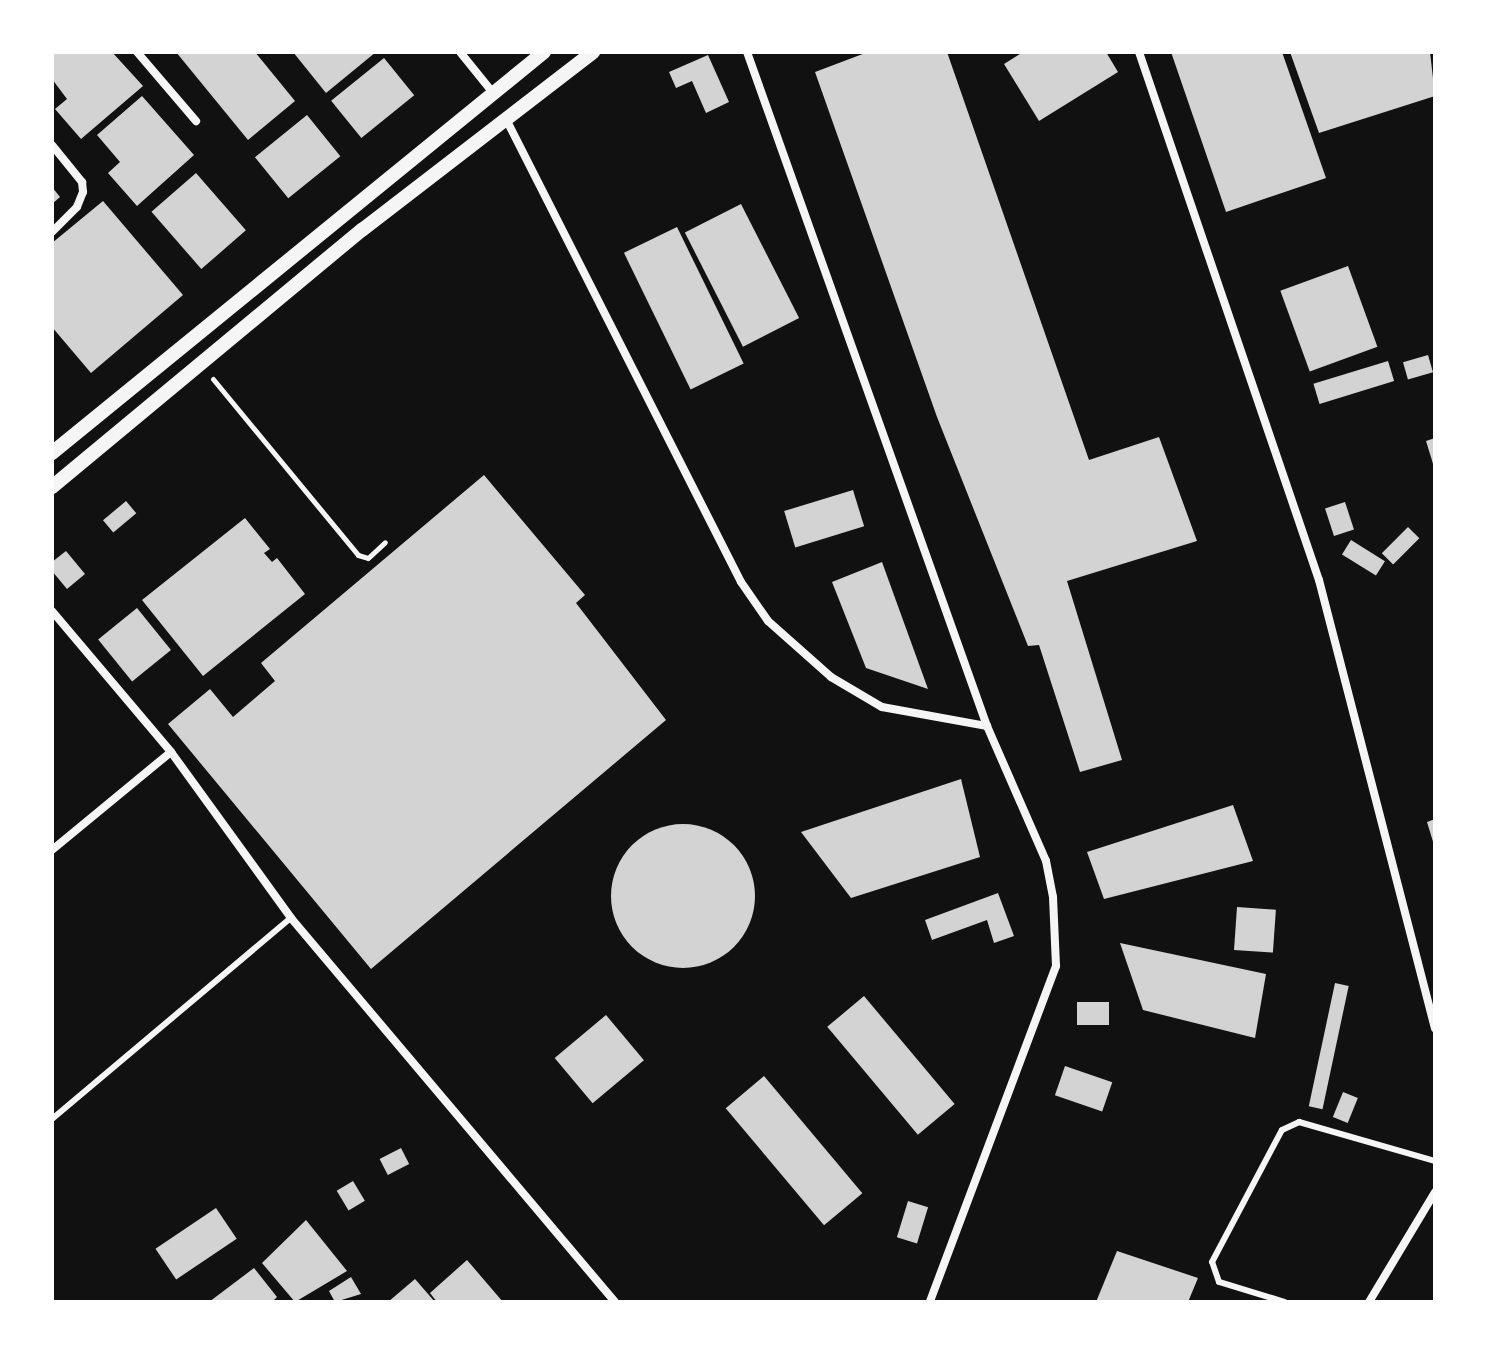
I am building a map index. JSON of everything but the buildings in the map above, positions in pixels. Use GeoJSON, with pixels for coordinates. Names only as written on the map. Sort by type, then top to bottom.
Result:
{"type":"FeatureCollection","features":[{"type":"Feature","properties":{"kind":"street"},"geometry":{"type":"LineString","coordinates":[[137,52],[196,121]]}},
{"type":"Feature","properties":{"kind":"street"},"geometry":{"type":"LineString","coordinates":[[460,52],[494,94]]}},
{"type":"Feature","properties":{"kind":"street"},"geometry":{"type":"LineString","coordinates":[[52,453],[544,52]]}},
{"type":"Feature","properties":{"kind":"street"},"geometry":{"type":"LineString","coordinates":[[52,487],[201,363],[593,52]]}},
{"type":"Feature","properties":{"kind":"street"},"geometry":{"type":"LineString","coordinates":[[747,52],[987,726],[1046,861],[1058,930],[1056,966],[930,1302]]}},
{"type":"Feature","properties":{"kind":"street"},"geometry":{"type":"LineString","coordinates":[[1139,52],[1319,580],[1435,1028]]}},
{"type":"Feature","properties":{"kind":"street"},"geometry":{"type":"LineString","coordinates":[[506,119],[741,582],[768,621],[831,677],[882,707],[911,717],[987,726]]}},
{"type":"Feature","properties":{"kind":"street"},"geometry":{"type":"LineString","coordinates":[[52,145],[82,182],[83,192],[77,207],[52,232]]}},
{"type":"Feature","properties":{"kind":"street"},"geometry":{"type":"LineString","coordinates":[[52,611],[171,752],[291,918],[615,1302]]}},
{"type":"Feature","properties":{"kind":"street"},"geometry":{"type":"LineString","coordinates":[[52,850],[171,752]]}},
{"type":"Feature","properties":{"kind":"street"},"geometry":{"type":"LineString","coordinates":[[1369,1302],[1435,1192]]}},
{"type":"Feature","properties":{"kind":"lane"},"geometry":{"type":"LineString","coordinates":[[52,1119],[291,918]]}},
{"type":"Feature","properties":{"kind":"lane"},"geometry":{"type":"LineString","coordinates":[[1285,1302],[1219,1282],[1212,1262],[1282,1130],[1299,1122],[1435,1161]]}},
{"type":"Feature","properties":{"kind":"path"},"geometry":{"type":"LineString","coordinates":[[201,363],[358,555],[368,558],[385,542]]}}]}
